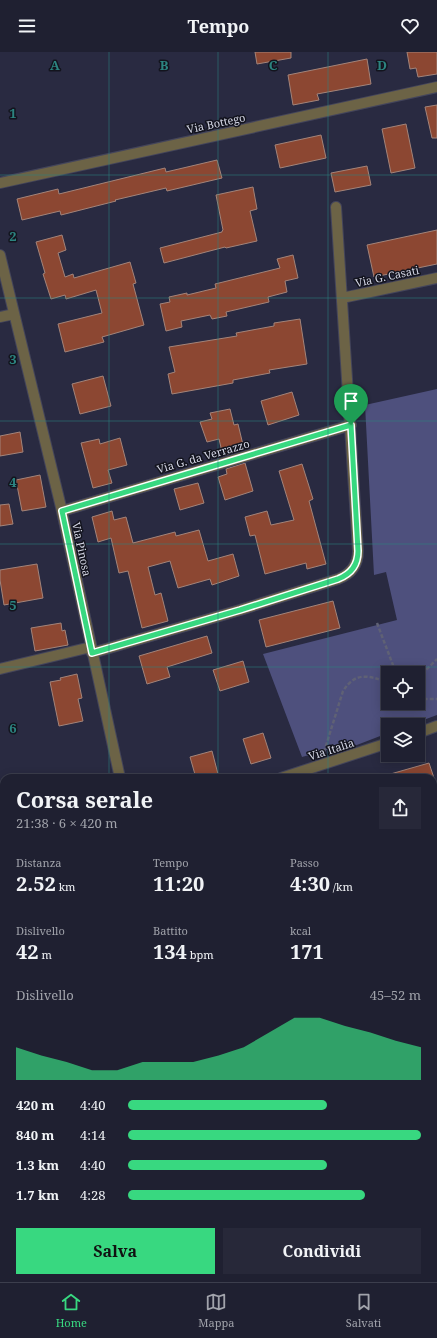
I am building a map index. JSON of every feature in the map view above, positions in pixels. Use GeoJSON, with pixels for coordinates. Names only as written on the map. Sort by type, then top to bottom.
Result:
{"type":"FeatureCollection","features":[{"type":"Feature","properties":{"kind":"street","name":"Via Bottego"},"geometry":{"type":"LineString","coordinates":[[0,182],[437,87]]}},
{"type":"Feature","properties":{"kind":"street"},"geometry":{"type":"LineString","coordinates":[[0,669],[92,650],[240,610],[338,579],[351,572],[358,559],[358,551],[336,207]]}},
{"type":"Feature","properties":{"kind":"street","name":"Via Pinosa"},"geometry":{"type":"LineString","coordinates":[[0,255],[2,270],[62,511],[119,774]]}},
{"type":"Feature","properties":{"kind":"street","name":"Via G. Casati"},"geometry":{"type":"LineString","coordinates":[[342,298],[437,278]]}},
{"type":"Feature","properties":{"kind":"street"},"geometry":{"type":"LineString","coordinates":[[0,317],[14,314]]}},
{"type":"Feature","properties":{"kind":"street","name":"Via G. da Verrazzo"},"geometry":{"type":"LineString","coordinates":[[62,511],[351,425]]}},
{"type":"Feature","properties":{"kind":"street"},"geometry":{"type":"LineString","coordinates":[[425,730],[437,726]]}},
{"type":"Feature","properties":{"kind":"street","name":"Via Italia"},"geometry":{"type":"LineString","coordinates":[[293,774],[381,745]]}},
{"type":"Feature","properties":{"kind":"path"},"geometry":{"type":"LineString","coordinates":[[377,623],[393,666]]}},
{"type":"Feature","properties":{"kind":"path"},"geometry":{"type":"LineString","coordinates":[[425,671],[437,659]]}},
{"type":"Feature","properties":{"kind":"path"},"geometry":{"type":"LineString","coordinates":[[324,753],[343,691],[347,684],[353,679],[365,676],[381,680]]}},
{"type":"Feature","properties":{"kind":"path"},"geometry":{"type":"LineString","coordinates":[[425,700],[437,699]]}},
{"type":"Feature","properties":{"kind":"shaded area"},"geometry":{"type":"Polygon","coordinates":[[[437,389],[437,715],[425,719],[425,718],[381,718],[381,736],[336,753],[334,748],[302,757],[263,654],[397,620],[386,572],[374,575],[365,405],[437,389]]]}},
{"type":"Feature","properties":{"kind":"building"},"geometry":{"type":"Polygon","coordinates":[[[255,52],[291,52],[291,58],[257,64],[255,52]]]}},
{"type":"Feature","properties":{"kind":"building"},"geometry":{"type":"Polygon","coordinates":[[[407,52],[437,52],[437,74],[418,77],[416,68],[410,69],[407,52]]]}},
{"type":"Feature","properties":{"kind":"building"},"geometry":{"type":"Polygon","coordinates":[[[367,59],[371,84],[317,94],[319,100],[293,105],[288,75],[367,59]]]}},
{"type":"Feature","properties":{"kind":"building"},"geometry":{"type":"Polygon","coordinates":[[[437,105],[437,138],[432,138],[425,107],[437,105]]]}},
{"type":"Feature","properties":{"kind":"building"},"geometry":{"type":"Polygon","coordinates":[[[406,124],[415,168],[391,173],[382,129],[406,124]]]}},
{"type":"Feature","properties":{"kind":"building"},"geometry":{"type":"Polygon","coordinates":[[[321,135],[326,158],[280,168],[275,145],[321,135]]]}},
{"type":"Feature","properties":{"kind":"building"},"geometry":{"type":"Polygon","coordinates":[[[217,160],[222,178],[167,191],[166,188],[61,215],[60,211],[22,220],[17,199],[58,189],[59,194],[165,168],[166,172],[217,160]]]}},
{"type":"Feature","properties":{"kind":"building"},"geometry":{"type":"Polygon","coordinates":[[[367,166],[371,185],[335,192],[331,173],[367,166]]]}},
{"type":"Feature","properties":{"kind":"building"},"geometry":{"type":"Polygon","coordinates":[[[253,187],[257,209],[250,211],[257,241],[225,247],[164,263],[160,248],[222,232],[223,230],[216,195],[253,187]]]}},
{"type":"Feature","properties":{"kind":"building"},"geometry":{"type":"Polygon","coordinates":[[[437,230],[437,264],[374,277],[367,245],[437,230]]]}},
{"type":"Feature","properties":{"kind":"building"},"geometry":{"type":"Polygon","coordinates":[[[62,235],[66,250],[58,253],[65,277],[73,274],[74,278],[130,262],[136,283],[133,284],[144,325],[102,337],[104,342],[65,352],[58,324],[102,313],[96,290],[66,299],[65,295],[51,299],[43,274],[45,273],[36,242],[62,235]]]}},
{"type":"Feature","properties":{"kind":"building"},"geometry":{"type":"Polygon","coordinates":[[[293,255],[298,278],[285,281],[287,292],[268,297],[269,302],[226,312],[227,316],[212,319],[210,315],[181,321],[182,327],[166,331],[160,304],[170,302],[169,297],[187,293],[187,295],[216,288],[215,284],[280,268],[277,259],[293,255]]]}},
{"type":"Feature","properties":{"kind":"building"},"geometry":{"type":"Polygon","coordinates":[[[300,319],[307,364],[269,370],[270,373],[233,380],[233,383],[172,394],[168,374],[175,372],[169,347],[237,336],[236,333],[274,326],[274,323],[300,319]]]}},
{"type":"Feature","properties":{"kind":"building"},"geometry":{"type":"Polygon","coordinates":[[[103,376],[111,406],[80,414],[72,384],[103,376]]]}},
{"type":"Feature","properties":{"kind":"building"},"geometry":{"type":"Polygon","coordinates":[[[292,392],[299,415],[268,425],[261,401],[292,392]]]}},
{"type":"Feature","properties":{"kind":"building"},"geometry":{"type":"Polygon","coordinates":[[[230,409],[234,425],[238,424],[244,449],[223,456],[219,439],[207,442],[200,422],[212,419],[210,413],[230,409]]]}},
{"type":"Feature","properties":{"kind":"building"},"geometry":{"type":"Polygon","coordinates":[[[20,432],[23,452],[0,456],[0,436],[20,432]]]}},
{"type":"Feature","properties":{"kind":"building"},"geometry":{"type":"Polygon","coordinates":[[[120,438],[127,465],[108,470],[112,483],[93,488],[81,443],[99,439],[100,444],[120,438]]]}},
{"type":"Feature","properties":{"kind":"building"},"geometry":{"type":"Polygon","coordinates":[[[245,463],[253,491],[225,500],[218,477],[227,474],[226,469],[245,463]]]}},
{"type":"Feature","properties":{"kind":"building"},"geometry":{"type":"Polygon","coordinates":[[[302,464],[313,499],[309,501],[326,564],[307,569],[306,563],[265,574],[255,535],[250,536],[245,517],[267,511],[271,525],[294,520],[279,471],[302,464]]]}},
{"type":"Feature","properties":{"kind":"building"},"geometry":{"type":"Polygon","coordinates":[[[40,475],[46,507],[22,511],[16,480],[40,475]]]}},
{"type":"Feature","properties":{"kind":"building"},"geometry":{"type":"Polygon","coordinates":[[[198,483],[204,503],[180,510],[174,489],[198,483]]]}},
{"type":"Feature","properties":{"kind":"building"},"geometry":{"type":"Polygon","coordinates":[[[9,504],[13,524],[0,526],[0,505],[9,504]]]}},
{"type":"Feature","properties":{"kind":"building"},"geometry":{"type":"Polygon","coordinates":[[[112,511],[114,520],[126,517],[133,543],[175,532],[176,536],[199,530],[208,561],[233,554],[239,576],[212,585],[210,579],[178,588],[170,561],[148,567],[155,595],[161,593],[168,621],[142,628],[128,571],[119,573],[111,538],[98,542],[92,517],[112,511]]]}},
{"type":"Feature","properties":{"kind":"building"},"geometry":{"type":"Polygon","coordinates":[[[37,564],[43,598],[4,605],[0,570],[37,564]]]}},
{"type":"Feature","properties":{"kind":"building"},"geometry":{"type":"Polygon","coordinates":[[[333,601],[340,628],[266,647],[259,620],[333,601]]]}},
{"type":"Feature","properties":{"kind":"building"},"geometry":{"type":"Polygon","coordinates":[[[61,623],[62,631],[65,630],[68,645],[35,651],[31,628],[61,623]]]}},
{"type":"Feature","properties":{"kind":"building"},"geometry":{"type":"Polygon","coordinates":[[[207,636],[212,653],[167,667],[170,677],[147,684],[139,656],[207,636]]]}},
{"type":"Feature","properties":{"kind":"building"},"geometry":{"type":"Polygon","coordinates":[[[243,661],[249,682],[220,691],[213,670],[243,661]]]}},
{"type":"Feature","properties":{"kind":"building"},"geometry":{"type":"Polygon","coordinates":[[[77,674],[82,698],[78,699],[83,721],[59,726],[50,682],[61,680],[60,678],[77,674]]]}},
{"type":"Feature","properties":{"kind":"building"},"geometry":{"type":"Polygon","coordinates":[[[263,733],[271,758],[251,764],[243,739],[263,733]]]}},
{"type":"Feature","properties":{"kind":"building"},"geometry":{"type":"Polygon","coordinates":[[[212,751],[218,774],[195,774],[190,757],[212,751]]]}},
{"type":"Feature","properties":{"kind":"building"},"geometry":{"type":"Polygon","coordinates":[[[429,763],[433,774],[390,774],[429,763]]]}},
{"type":"Feature","properties":{"kind":"route"},"geometry":{"type":"LineString","coordinates":[[351,425],[358,551],[358,559],[351,572],[344,577],[240,610],[92,653],[62,511],[351,425]]}}]}
